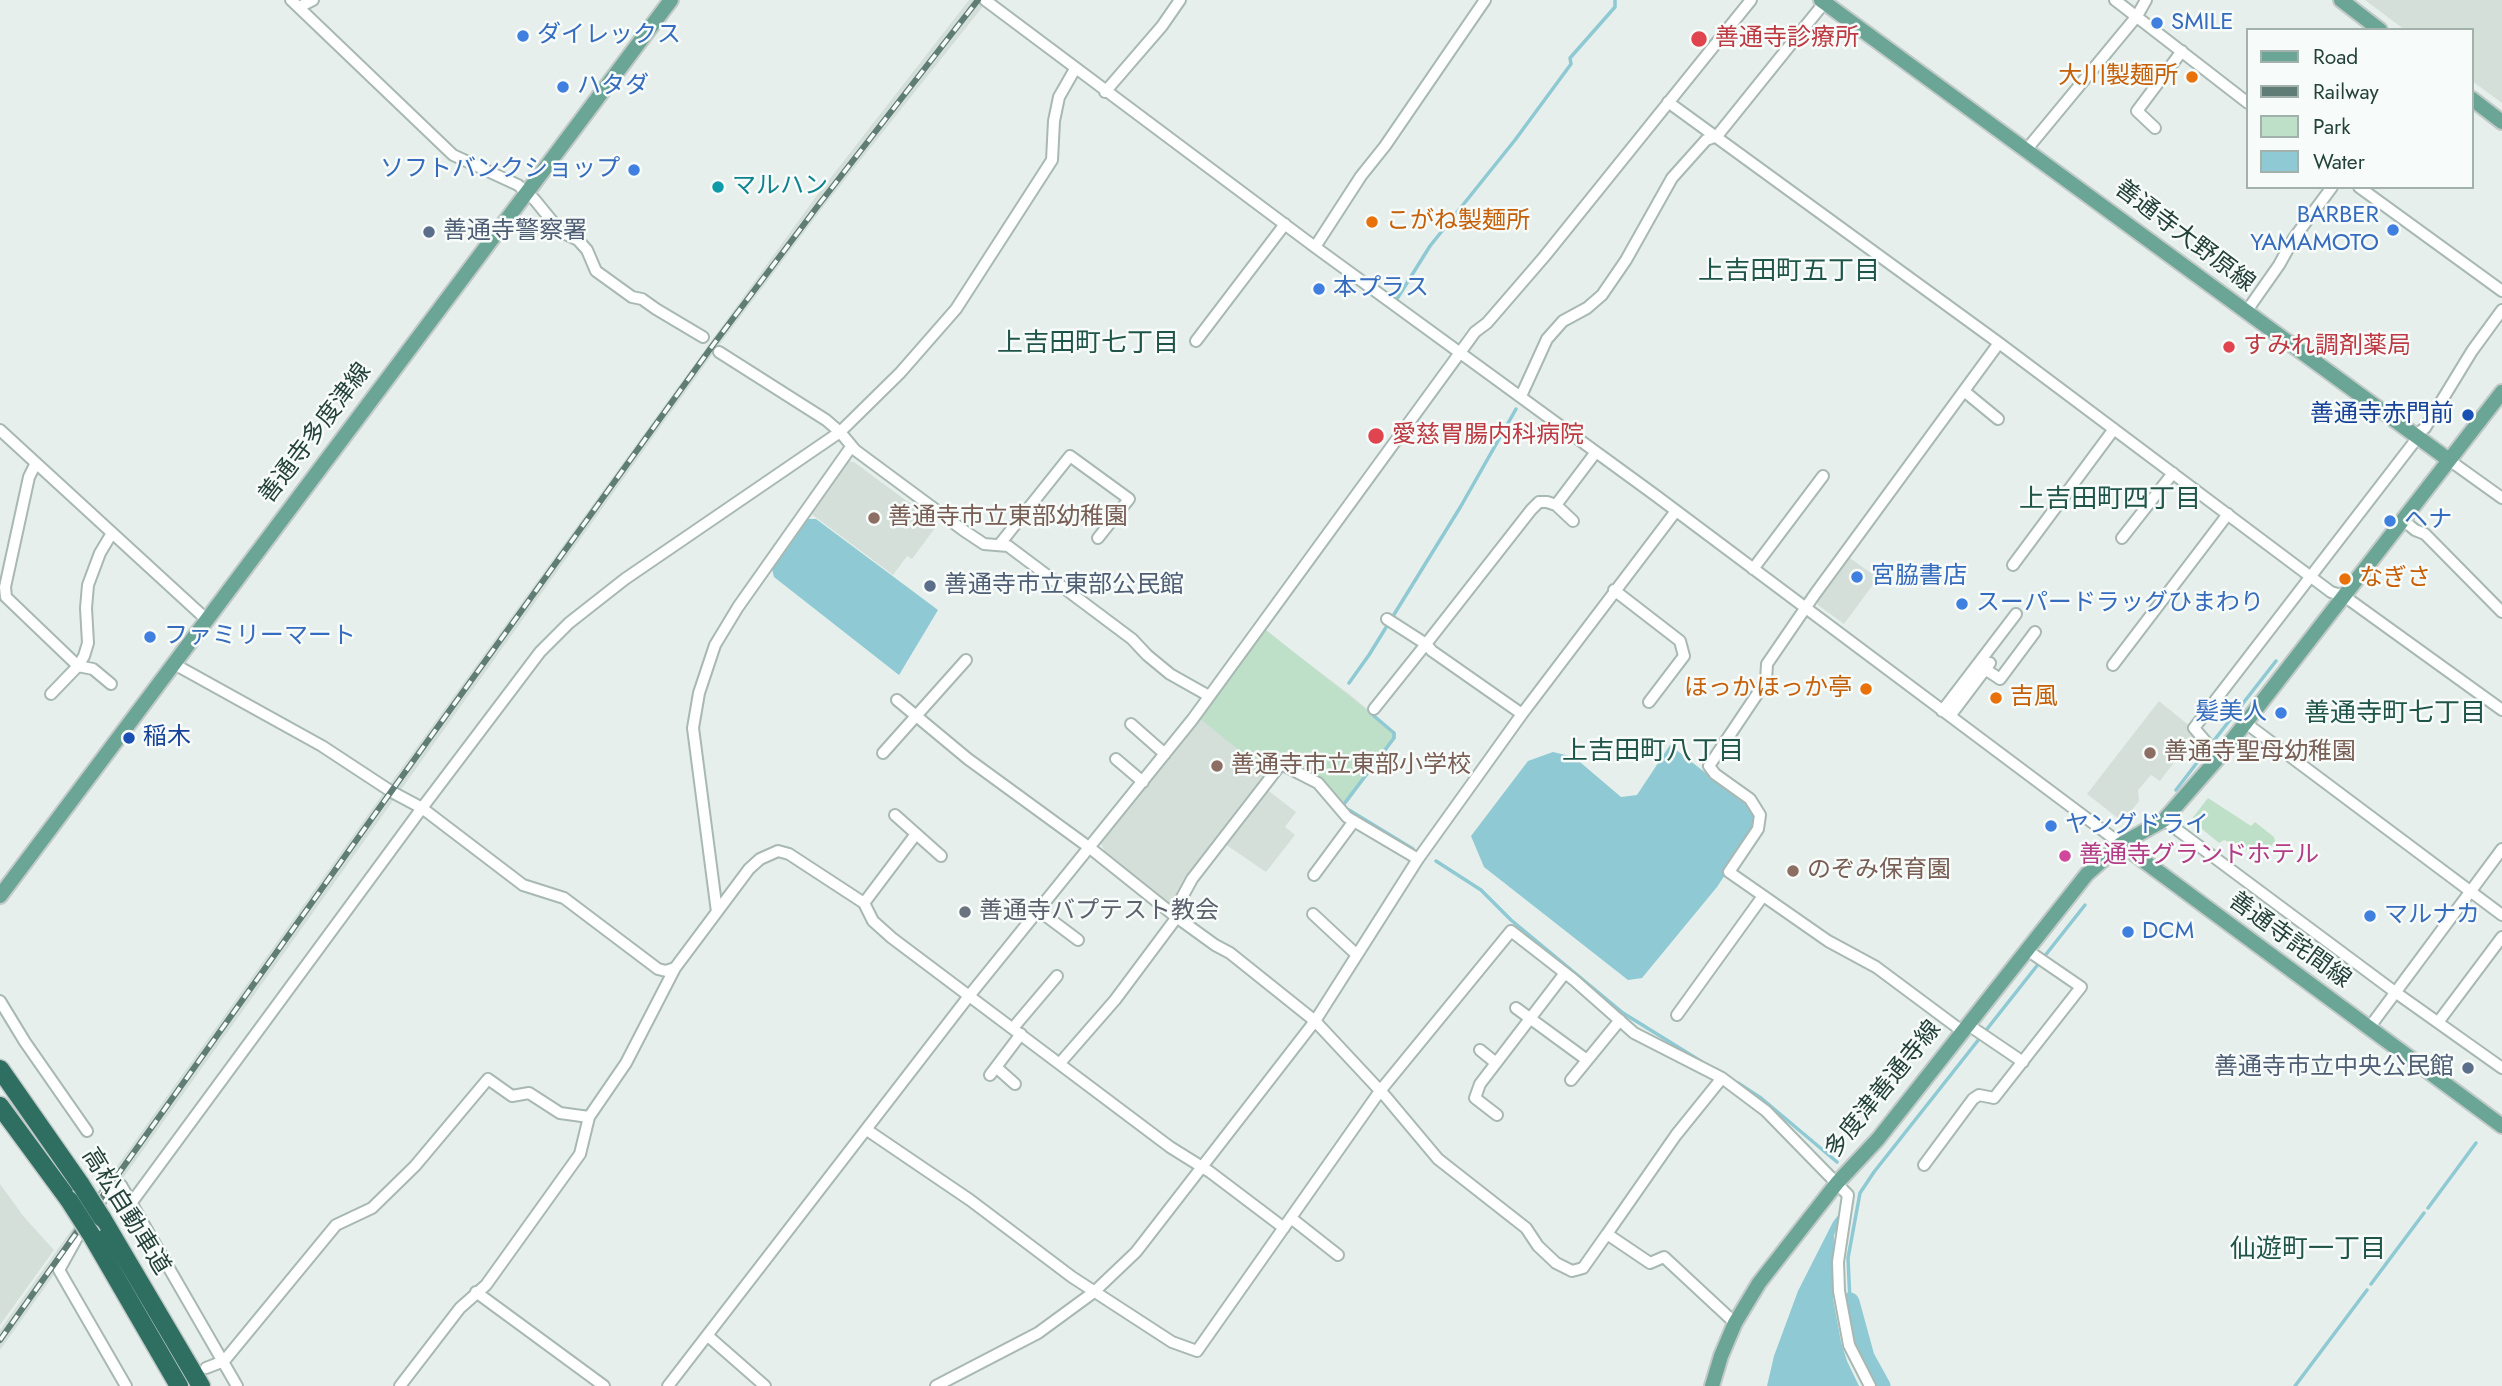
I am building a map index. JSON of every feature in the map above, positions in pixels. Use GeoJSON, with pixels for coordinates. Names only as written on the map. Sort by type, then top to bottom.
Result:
{"type":"FeatureCollection","features":[{"type":"Feature","properties":{"kind":"highway","name":"高松自動車道"},"geometry":{"type":"LineString","coordinates":[[0,1069],[102,1218],[201,1386]]}},
{"type":"Feature","properties":{"kind":"highway","name":"高松自動車道"},"geometry":{"type":"LineString","coordinates":[[0,1107],[54,1178],[92,1236],[178,1386]]}},
{"type":"Feature","properties":{"kind":"highway"},"geometry":{"type":"LineString","coordinates":[[0,1118],[54,1178]]}},
{"type":"Feature","properties":{"kind":"main road","name":"善通寺多度津線"},"geometry":{"type":"LineString","coordinates":[[0,896],[671,0]]}},
{"type":"Feature","properties":{"kind":"main road"},"geometry":{"type":"LineString","coordinates":[[2341,0],[2377,28]]}},
{"type":"Feature","properties":{"kind":"main road","name":"善通寺大野原線"},"geometry":{"type":"LineString","coordinates":[[1822,1],[2449,460]]}},
{"type":"Feature","properties":{"kind":"main road"},"geometry":{"type":"LineString","coordinates":[[2474,101],[2502,122]]}},
{"type":"Feature","properties":{"kind":"main road"},"geometry":{"type":"LineString","coordinates":[[2122,844],[2165,820],[2247,724],[2502,392]]}},
{"type":"Feature","properties":{"kind":"main road","name":"多度津善通寺線"},"geometry":{"type":"LineString","coordinates":[[1712,1386],[1735,1323],[1759,1283],[1837,1183],[2037,957],[2087,874],[2122,844]]}},
{"type":"Feature","properties":{"kind":"main road","name":"善通寺詫間線"},"geometry":{"type":"LineString","coordinates":[[2122,844],[2502,1126]]}},
{"type":"Feature","properties":{"kind":"street"},"geometry":{"type":"LineString","coordinates":[[295,4],[313,0]]}},
{"type":"Feature","properties":{"kind":"street"},"geometry":{"type":"LineString","coordinates":[[985,0],[1105,92],[1461,351],[2122,844]]}},
{"type":"Feature","properties":{"kind":"street"},"geometry":{"type":"LineString","coordinates":[[1105,92],[1162,26],[1180,0]]}},
{"type":"Feature","properties":{"kind":"street"},"geometry":{"type":"LineString","coordinates":[[1315,247],[1361,176],[1385,146],[1485,0]]}},
{"type":"Feature","properties":{"kind":"street"},"geometry":{"type":"LineString","coordinates":[[668,1386],[970,996],[1209,696],[1475,332],[1487,323],[1544,257],[1751,0]]}},
{"type":"Feature","properties":{"kind":"street"},"geometry":{"type":"LineString","coordinates":[[2115,0],[2246,101]]}},
{"type":"Feature","properties":{"kind":"street"},"geometry":{"type":"LineString","coordinates":[[2026,149],[2137,16],[2146,0]]}},
{"type":"Feature","properties":{"kind":"street"},"geometry":{"type":"LineString","coordinates":[[1521,396],[1547,339],[1563,321],[1602,295],[1626,260],[1672,178],[1706,140],[1717,136],[1822,1]]}},
{"type":"Feature","properties":{"kind":"street"},"geometry":{"type":"LineString","coordinates":[[295,4],[453,155],[518,185],[534,199],[561,232],[578,240],[587,250],[596,271],[632,297],[642,299],[703,337]]}},
{"type":"Feature","properties":{"kind":"street"},"geometry":{"type":"LineString","coordinates":[[2155,128],[2137,111],[2182,51]]}},
{"type":"Feature","properties":{"kind":"street"},"geometry":{"type":"LineString","coordinates":[[132,1202],[540,652],[569,623],[625,579],[840,432],[900,373],[956,309],[1052,160],[1054,121],[1059,97],[1075,69]]}},
{"type":"Feature","properties":{"kind":"street"},"geometry":{"type":"LineString","coordinates":[[1668,102],[1999,343],[2310,576],[2332,592],[2344,596],[2502,710]]}},
{"type":"Feature","properties":{"kind":"street"},"geometry":{"type":"LineString","coordinates":[[2246,312],[2279,265],[2294,238],[2331,189]]}},
{"type":"Feature","properties":{"kind":"street"},"geometry":{"type":"LineString","coordinates":[[2362,189],[2502,291]]}},
{"type":"Feature","properties":{"kind":"street"},"geometry":{"type":"LineString","coordinates":[[1196,341],[1285,224]]}},
{"type":"Feature","properties":{"kind":"street"},"geometry":{"type":"LineString","coordinates":[[2219,757],[2194,727],[2425,428],[2472,351],[2502,310]]}},
{"type":"Feature","properties":{"kind":"street"},"geometry":{"type":"LineString","coordinates":[[1999,343],[1881,501],[1767,664],[1766,681],[1709,766],[1715,774],[1750,799],[1760,815],[1758,829],[1730,872],[1828,941],[1876,967],[2023,1062]]}},
{"type":"Feature","properties":{"kind":"street"},"geometry":{"type":"LineString","coordinates":[[719,352],[777,387],[840,432],[851,447],[963,530],[984,544],[1008,546],[1132,639],[1170,674],[1209,696]]}},
{"type":"Feature","properties":{"kind":"street"},"geometry":{"type":"LineString","coordinates":[[1964,391],[1998,419]]}},
{"type":"Feature","properties":{"kind":"street"},"geometry":{"type":"LineString","coordinates":[[2013,565],[2114,429]]}},
{"type":"Feature","properties":{"kind":"street"},"geometry":{"type":"LineString","coordinates":[[0,430],[206,620]]}},
{"type":"Feature","properties":{"kind":"street"},"geometry":{"type":"LineString","coordinates":[[718,912],[693,728],[699,692],[715,645],[738,607],[851,447]]}},
{"type":"Feature","properties":{"kind":"street"},"geometry":{"type":"LineString","coordinates":[[1556,505],[1597,452]]}},
{"type":"Feature","properties":{"kind":"street"},"geometry":{"type":"LineString","coordinates":[[999,545],[1070,456],[1129,499],[1098,538]]}},
{"type":"Feature","properties":{"kind":"street"},"geometry":{"type":"LineString","coordinates":[[2449,460],[2502,498]]}},
{"type":"Feature","properties":{"kind":"street"},"geometry":{"type":"LineString","coordinates":[[36,463],[29,477],[5,587],[6,597],[78,666],[93,669],[111,684]]}},
{"type":"Feature","properties":{"kind":"street"},"geometry":{"type":"LineString","coordinates":[[2122,538],[2173,473]]}},
{"type":"Feature","properties":{"kind":"street"},"geometry":{"type":"LineString","coordinates":[[1753,569],[1824,476]]}},
{"type":"Feature","properties":{"kind":"street"},"geometry":{"type":"LineString","coordinates":[[1374,709],[1539,502],[1556,505],[1573,520]]}},
{"type":"Feature","properties":{"kind":"street"},"geometry":{"type":"LineString","coordinates":[[936,1386],[1038,1333],[1094,1292],[1136,1252],[1315,1021],[1418,859],[1522,714],[1676,511]]}},
{"type":"Feature","properties":{"kind":"street"},"geometry":{"type":"LineString","coordinates":[[2113,665],[2228,514]]}},
{"type":"Feature","properties":{"kind":"street"},"geometry":{"type":"LineString","coordinates":[[2403,520],[2425,534],[2502,612]]}},
{"type":"Feature","properties":{"kind":"street"},"geometry":{"type":"LineString","coordinates":[[51,694],[84,656],[88,643],[88,584],[111,533]]}},
{"type":"Feature","properties":{"kind":"street"},"geometry":{"type":"LineString","coordinates":[[1614,590],[1680,641],[1684,656],[1649,702]]}},
{"type":"Feature","properties":{"kind":"street"},"geometry":{"type":"LineString","coordinates":[[1946,713],[2016,614]]}},
{"type":"Feature","properties":{"kind":"street"},"geometry":{"type":"LineString","coordinates":[[1389,620],[1522,714]]}},
{"type":"Feature","properties":{"kind":"street"},"geometry":{"type":"LineString","coordinates":[[1946,713],[1988,666],[2000,679],[2035,632]]}},
{"type":"Feature","properties":{"kind":"street"},"geometry":{"type":"LineString","coordinates":[[883,753],[965,660]]}},
{"type":"Feature","properties":{"kind":"street"},"geometry":{"type":"LineString","coordinates":[[174,664],[300,733],[422,808],[523,885],[564,898],[658,969],[666,971],[676,968]]}},
{"type":"Feature","properties":{"kind":"street"},"geometry":{"type":"LineString","coordinates":[[897,700],[968,759],[1090,848],[1215,945],[1230,953],[1315,1021],[1438,1159],[1526,1228],[1538,1246],[1556,1263],[1572,1271],[1583,1268],[1676,1135],[1722,1078]]}},
{"type":"Feature","properties":{"kind":"street"},"geometry":{"type":"LineString","coordinates":[[1131,724],[1164,754]]}},
{"type":"Feature","properties":{"kind":"street"},"geometry":{"type":"LineString","coordinates":[[2247,724],[2502,915]]}},
{"type":"Feature","properties":{"kind":"street"},"geometry":{"type":"LineString","coordinates":[[1116,759],[1143,782]]}},
{"type":"Feature","properties":{"kind":"street"},"geometry":{"type":"LineString","coordinates":[[1060,1063],[1115,1000],[1175,915],[1192,879],[1281,764],[1318,783],[1347,817],[1418,859]]}},
{"type":"Feature","properties":{"kind":"street"},"geometry":{"type":"LineString","coordinates":[[895,815],[940,856]]}},
{"type":"Feature","properties":{"kind":"street"},"geometry":{"type":"LineString","coordinates":[[2165,820],[2395,992],[2502,1068]]}},
{"type":"Feature","properties":{"kind":"street"},"geometry":{"type":"LineString","coordinates":[[1314,875],[1354,821]]}},
{"type":"Feature","properties":{"kind":"street"},"geometry":{"type":"LineString","coordinates":[[864,903],[916,834]]}},
{"type":"Feature","properties":{"kind":"street"},"geometry":{"type":"LineString","coordinates":[[2369,1028],[2502,849]]}},
{"type":"Feature","properties":{"kind":"street"},"geometry":{"type":"LineString","coordinates":[[400,1386],[460,1308],[486,1284],[580,1154],[589,1117],[626,1063],[676,968],[749,869],[760,859],[778,851],[789,854],[864,903],[873,920],[892,938],[1170,1147],[1338,1255]]}},
{"type":"Feature","properties":{"kind":"street"},"geometry":{"type":"LineString","coordinates":[[1678,1015],[1763,896]]}},
{"type":"Feature","properties":{"kind":"street"},"geometry":{"type":"LineString","coordinates":[[1038,911],[1079,940]]}},
{"type":"Feature","properties":{"kind":"street"},"geometry":{"type":"LineString","coordinates":[[1313,914],[1357,955]]}},
{"type":"Feature","properties":{"kind":"street"},"geometry":{"type":"LineString","coordinates":[[867,1130],[970,1200],[1072,1278],[1172,1342],[1197,1351],[1380,1091],[1511,932],[1565,973],[1634,1033],[1722,1078],[1766,1111],[1848,1195],[1838,1262],[1839,1292],[1849,1345],[1870,1386]]}},
{"type":"Feature","properties":{"kind":"street"},"geometry":{"type":"LineString","coordinates":[[2439,1021],[2502,937]]}},
{"type":"Feature","properties":{"kind":"street"},"geometry":{"type":"LineString","coordinates":[[1924,1165],[1973,1099],[1979,1095],[1994,1098],[2081,987],[2037,957]]}},
{"type":"Feature","properties":{"kind":"street"},"geometry":{"type":"LineString","coordinates":[[1497,1115],[1475,1098],[1480,1084],[1565,973]]}},
{"type":"Feature","properties":{"kind":"street"},"geometry":{"type":"LineString","coordinates":[[1014,1084],[993,1071],[1017,1031],[1057,975]]}},
{"type":"Feature","properties":{"kind":"street"},"geometry":{"type":"LineString","coordinates":[[0,1001],[24,1042],[87,1131]]}},
{"type":"Feature","properties":{"kind":"street"},"geometry":{"type":"LineString","coordinates":[[1516,1008],[1587,1060]]}},
{"type":"Feature","properties":{"kind":"street"},"geometry":{"type":"LineString","coordinates":[[1571,1080],[1620,1020]]}},
{"type":"Feature","properties":{"kind":"street"},"geometry":{"type":"LineString","coordinates":[[1480,1050],[1496,1063]]}},
{"type":"Feature","properties":{"kind":"street"},"geometry":{"type":"LineString","coordinates":[[206,1368],[224,1361],[336,1225],[372,1208],[415,1166],[488,1079],[512,1096],[529,1093],[560,1113],[589,1117]]}},
{"type":"Feature","properties":{"kind":"street"},"geometry":{"type":"LineString","coordinates":[[126,1386],[60,1270],[89,1216],[108,1190],[121,1185],[237,1386]]}},
{"type":"Feature","properties":{"kind":"street"},"geometry":{"type":"LineString","coordinates":[[1607,1234],[1650,1264],[1664,1257],[1735,1323]]}},
{"type":"Feature","properties":{"kind":"street"},"geometry":{"type":"LineString","coordinates":[[476,1292],[604,1386]]}},
{"type":"Feature","properties":{"kind":"street"},"geometry":{"type":"LineString","coordinates":[[708,1336],[765,1386]]}},
{"type":"Feature","properties":{"kind":"shaded area"},"geometry":{"type":"Polygon","coordinates":[[[969,0],[988,0],[824,206],[717,348],[0,1350],[0,1330],[387,788],[815,198],[969,0]]]}},
{"type":"Feature","properties":{"kind":"shaded area"},"geometry":{"type":"Polygon","coordinates":[[[2365,0],[2502,0],[2502,103],[2474,82],[2474,28],[2402,28],[2365,0]]]}},
{"type":"Feature","properties":{"kind":"shaded area","name":"善通寺市立東部幼稚園"},"geometry":{"type":"Polygon","coordinates":[[[846,461],[854,462],[938,524],[912,559],[907,556],[893,575],[810,513],[846,461]]]}},
{"type":"Feature","properties":{"kind":"shaded area"},"geometry":{"type":"Polygon","coordinates":[[[1847,556],[1878,578],[1844,624],[1818,605],[1817,599],[1847,556]]]}},
{"type":"Feature","properties":{"kind":"shaded area","name":"善通寺市立東部小学校"},"geometry":{"type":"Polygon","coordinates":[[[1264,630],[1349,694],[1396,733],[1396,738],[1347,803],[1319,778],[1280,759],[1261,785],[1296,812],[1285,827],[1295,835],[1266,872],[1219,840],[1170,906],[1105,852],[1100,842],[1219,692],[1264,630]]]}},
{"type":"Feature","properties":{"kind":"shaded area","name":"善通寺聖母幼稚園"},"geometry":{"type":"Polygon","coordinates":[[[2159,701],[2197,732],[2160,781],[2151,775],[2138,790],[2139,801],[2126,818],[2119,819],[2087,794],[2159,701]]]}},
{"type":"Feature","properties":{"kind":"shaded area"},"geometry":{"type":"Polygon","coordinates":[[[0,1184],[24,1217],[54,1250],[0,1325],[0,1184]]]}},
{"type":"Feature","properties":{"kind":"green space"},"geometry":{"type":"Polygon","coordinates":[[[1266,630],[1396,733],[1396,738],[1342,806],[1319,778],[1281,759],[1269,774],[1199,718],[1266,630]]]}},
{"type":"Feature","properties":{"kind":"green space"},"geometry":{"type":"Polygon","coordinates":[[[2208,798],[2251,826],[2255,822],[2274,837],[2275,841],[2260,860],[2244,848],[2224,840],[2219,843],[2191,820],[2208,798]]]}},
{"type":"Feature","properties":{"kind":"water"},"geometry":{"type":"Polygon","coordinates":[[[807,519],[816,519],[938,610],[899,675],[774,577],[774,560],[807,519]]]}},
{"type":"Feature","properties":{"kind":"water"},"geometry":{"type":"Polygon","coordinates":[[[1670,745],[1749,807],[1757,819],[1756,828],[1717,887],[1642,978],[1628,980],[1484,867],[1471,836],[1528,761],[1553,752],[1574,757],[1621,797],[1637,795],[1670,745]]]}},
{"type":"Feature","properties":{"kind":"water"},"geometry":{"type":"Polygon","coordinates":[[[1842,1210],[1842,1218],[1834,1235],[1833,1298],[1841,1342],[1859,1386],[1767,1386],[1774,1356],[1798,1291],[1833,1222],[1842,1210]]]}},
{"type":"Feature","properties":{"kind":"waterway"},"geometry":{"type":"LineString","coordinates":[[1395,302],[1430,246],[1515,140],[1571,64],[1570,58],[1615,7],[1615,0]]}},
{"type":"Feature","properties":{"kind":"waterway"},"geometry":{"type":"LineString","coordinates":[[1349,683],[1461,506],[1516,409]]}},
{"type":"Feature","properties":{"kind":"waterway"},"geometry":{"type":"LineString","coordinates":[[2212,743],[2276,661]]}},
{"type":"Feature","properties":{"kind":"waterway"},"geometry":{"type":"LineString","coordinates":[[1344,804],[1394,738],[1394,733],[1374,716]]}},
{"type":"Feature","properties":{"kind":"waterway"},"geometry":{"type":"LineString","coordinates":[[2176,790],[2206,751]]}},
{"type":"Feature","properties":{"kind":"waterway"},"geometry":{"type":"LineString","coordinates":[[1349,810],[1413,849]]}},
{"type":"Feature","properties":{"kind":"waterway"},"geometry":{"type":"LineString","coordinates":[[1436,861],[1481,890],[1511,920],[1623,1013],[1707,1065]]}},
{"type":"Feature","properties":{"kind":"waterway"},"geometry":{"type":"LineString","coordinates":[[1850,1302],[1848,1258],[1860,1193],[2085,905]]}},
{"type":"Feature","properties":{"kind":"waterway"},"geometry":{"type":"LineString","coordinates":[[1738,1083],[1761,1098],[1837,1162]]}},
{"type":"Feature","properties":{"kind":"waterway"},"geometry":{"type":"LineString","coordinates":[[2428,1208],[2476,1143]]}},
{"type":"Feature","properties":{"kind":"waterway"},"geometry":{"type":"LineString","coordinates":[[2371,1284],[2424,1213]]}},
{"type":"Feature","properties":{"kind":"waterway"},"geometry":{"type":"LineString","coordinates":[[2295,1386],[2367,1290]]}},
{"type":"Feature","properties":{"kind":"waterway"},"geometry":{"type":"LineString","coordinates":[[1850,1302],[1865,1357],[1881,1386]]}},
{"type":"Feature","properties":{"kind":"railway"},"geometry":{"type":"LineString","coordinates":[[0,1340],[713,345],[978,0]]}},
{"type":"Feature","properties":{"kind":"place","name":"SMILE"},"geometry":{"type":"Point","coordinates":[2157,23]}},
{"type":"Feature","properties":{"kind":"place","name":"ダイレックス"},"geometry":{"type":"Point","coordinates":[523,36]}},
{"type":"Feature","properties":{"kind":"place","name":"善通寺診療所"},"geometry":{"type":"Point","coordinates":[1699,39]}},
{"type":"Feature","properties":{"kind":"place","name":"大川製麺所"},"geometry":{"type":"Point","coordinates":[2192,77]}},
{"type":"Feature","properties":{"kind":"place","name":"ハタダ"},"geometry":{"type":"Point","coordinates":[563,87]}},
{"type":"Feature","properties":{"kind":"place","name":"ソフトバンクショップ"},"geometry":{"type":"Point","coordinates":[634,170]}},
{"type":"Feature","properties":{"kind":"place","name":"マルハン"},"geometry":{"type":"Point","coordinates":[718,187]}},
{"type":"Feature","properties":{"kind":"place","name":"こがね製麺所"},"geometry":{"type":"Point","coordinates":[1372,222]}},
{"type":"Feature","properties":{"kind":"place","name":"BARBER YAMAMOTO"},"geometry":{"type":"Point","coordinates":[2393,230]}},
{"type":"Feature","properties":{"kind":"place","name":"善通寺警察署"},"geometry":{"type":"Point","coordinates":[429,232]}},
{"type":"Feature","properties":{"kind":"place","name":"本プラス"},"geometry":{"type":"Point","coordinates":[1319,289]}},
{"type":"Feature","properties":{"kind":"place","name":"すみれ調剤薬局"},"geometry":{"type":"Point","coordinates":[2229,347]}},
{"type":"Feature","properties":{"kind":"place","name":"善通寺赤門前"},"geometry":{"type":"Point","coordinates":[2468,415]}},
{"type":"Feature","properties":{"kind":"place","name":"愛慈胃腸内科病院"},"geometry":{"type":"Point","coordinates":[1376,436]}},
{"type":"Feature","properties":{"kind":"place","name":"善通寺市立東部幼稚園"},"geometry":{"type":"Point","coordinates":[874,518]}},
{"type":"Feature","properties":{"kind":"place","name":"ヘナ"},"geometry":{"type":"Point","coordinates":[2390,521]}},
{"type":"Feature","properties":{"kind":"place","name":"宮脇書店"},"geometry":{"type":"Point","coordinates":[1857,577]}},
{"type":"Feature","properties":{"kind":"place","name":"なぎさ"},"geometry":{"type":"Point","coordinates":[2345,579]}},
{"type":"Feature","properties":{"kind":"place","name":"善通寺市立東部公民館"},"geometry":{"type":"Point","coordinates":[930,586]}},
{"type":"Feature","properties":{"kind":"place","name":"スーパードラッグひまわり"},"geometry":{"type":"Point","coordinates":[1962,604]}},
{"type":"Feature","properties":{"kind":"place","name":"ファミリーマート"},"geometry":{"type":"Point","coordinates":[150,637]}},
{"type":"Feature","properties":{"kind":"place","name":"ほっかほっか亭"},"geometry":{"type":"Point","coordinates":[1866,689]}},
{"type":"Feature","properties":{"kind":"place","name":"吉風"},"geometry":{"type":"Point","coordinates":[1996,698]}},
{"type":"Feature","properties":{"kind":"place","name":"髪美人"},"geometry":{"type":"Point","coordinates":[2281,713]}},
{"type":"Feature","properties":{"kind":"place","name":"稲木"},"geometry":{"type":"Point","coordinates":[129,738]}},
{"type":"Feature","properties":{"kind":"place","name":"善通寺聖母幼稚園"},"geometry":{"type":"Point","coordinates":[2150,753]}},
{"type":"Feature","properties":{"kind":"place","name":"善通寺市立東部小学校"},"geometry":{"type":"Point","coordinates":[1217,766]}},
{"type":"Feature","properties":{"kind":"place","name":"ヤングドライ"},"geometry":{"type":"Point","coordinates":[2051,826]}},
{"type":"Feature","properties":{"kind":"place","name":"善通寺グランドホテル"},"geometry":{"type":"Point","coordinates":[2065,856]}},
{"type":"Feature","properties":{"kind":"place","name":"のぞみ保育園"},"geometry":{"type":"Point","coordinates":[1793,871]}},
{"type":"Feature","properties":{"kind":"place","name":"善通寺バプテスト教会"},"geometry":{"type":"Point","coordinates":[965,912]}},
{"type":"Feature","properties":{"kind":"place","name":"マルナカ"},"geometry":{"type":"Point","coordinates":[2370,916]}},
{"type":"Feature","properties":{"kind":"place","name":"DCM"},"geometry":{"type":"Point","coordinates":[2128,932]}},
{"type":"Feature","properties":{"kind":"place","name":"善通寺市立中央公民館"},"geometry":{"type":"Point","coordinates":[2468,1068]}},
{"type":"Feature","properties":{"kind":"district","name":"上吉田町五丁目"},"geometry":{"type":"Point","coordinates":[1789,273]}},
{"type":"Feature","properties":{"kind":"district","name":"上吉田町七丁目"},"geometry":{"type":"Point","coordinates":[1088,345]}},
{"type":"Feature","properties":{"kind":"district","name":"上吉田町四丁目"},"geometry":{"type":"Point","coordinates":[2110,501]}},
{"type":"Feature","properties":{"kind":"district","name":"善通寺町七丁目"},"geometry":{"type":"Point","coordinates":[2395,715]}},
{"type":"Feature","properties":{"kind":"district","name":"上吉田町八丁目"},"geometry":{"type":"Point","coordinates":[1653,753]}},
{"type":"Feature","properties":{"kind":"district","name":"仙遊町一丁目"},"geometry":{"type":"Point","coordinates":[2308,1251]}}]}
